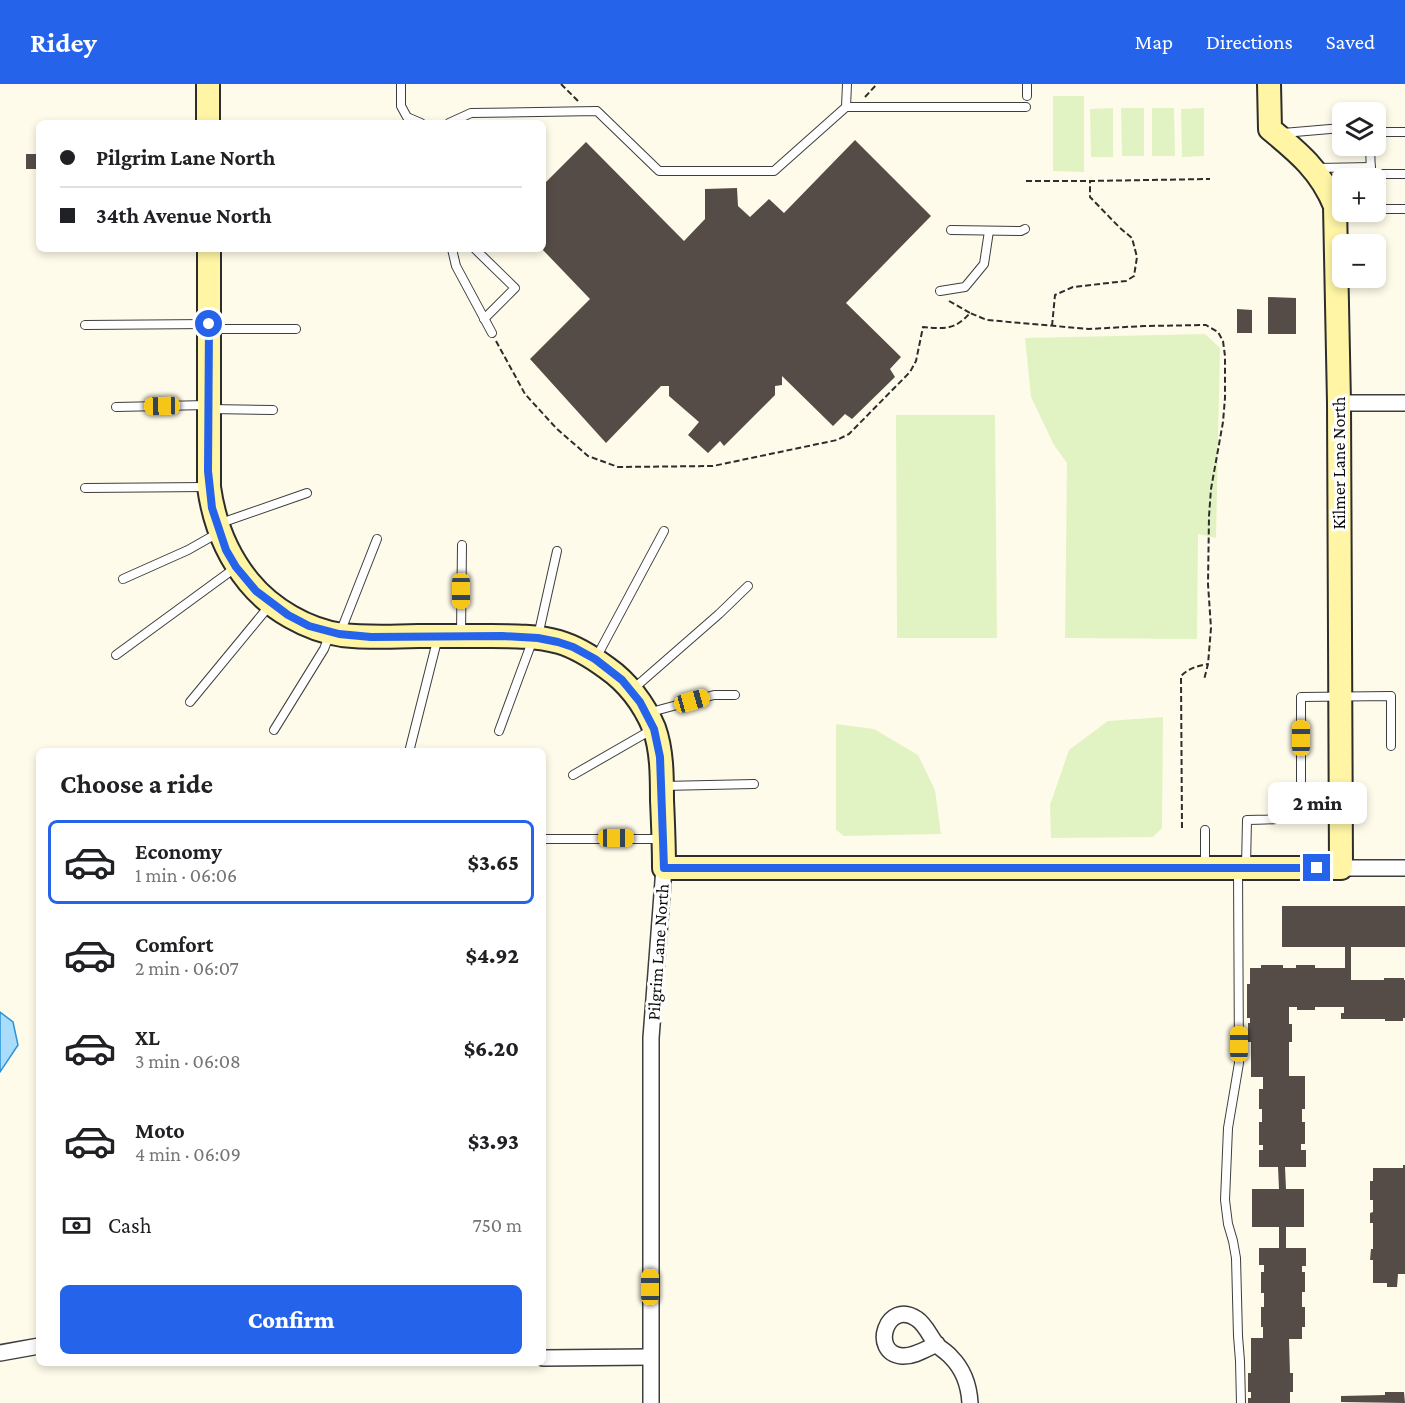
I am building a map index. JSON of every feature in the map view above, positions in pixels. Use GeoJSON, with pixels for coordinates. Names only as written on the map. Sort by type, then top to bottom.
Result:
{"type":"FeatureCollection","features":[{"type":"Feature","properties":{"kind":"street"},"geometry":{"type":"LineString","coordinates":[[208,84],[208,120]]}},
{"type":"Feature","properties":{"kind":"street"},"geometry":{"type":"LineString","coordinates":[[1269,84],[1270,129],[1276,134]]}},
{"type":"Feature","properties":{"kind":"street","name":"Kilmer Lane North"},"geometry":{"type":"LineString","coordinates":[[1276,134],[1314,168],[1328,190],[1335,207],[1339,403],[1341,868]]}},
{"type":"Feature","properties":{"kind":"street","name":"Pilgrim Lane North"},"geometry":{"type":"LineString","coordinates":[[209,252],[209,488],[212,508],[226,550],[236,567],[256,591],[288,615],[309,626],[335,633],[371,637],[502,636],[558,642],[595,659],[622,680],[640,702],[650,721],[660,757],[664,868],[651,1038],[651,1403]]}},
{"type":"Feature","properties":{"kind":"street"},"geometry":{"type":"LineString","coordinates":[[1339,403],[1405,403]]}},
{"type":"Feature","properties":{"kind":"street"},"geometry":{"type":"LineString","coordinates":[[664,868],[1405,868]]}},
{"type":"Feature","properties":{"kind":"street"},"geometry":{"type":"LineString","coordinates":[[937,1344],[952,1357],[963,1374],[969,1389],[970,1403]]}},
{"type":"Feature","properties":{"kind":"street"},"geometry":{"type":"LineString","coordinates":[[0,1353],[36,1347]]}},
{"type":"Feature","properties":{"kind":"street"},"geometry":{"type":"LineString","coordinates":[[546,1358],[650,1357]]}},
{"type":"Feature","properties":{"kind":"lane"},"geometry":{"type":"LineString","coordinates":[[401,84],[401,106],[406,117],[414,120]]}},
{"type":"Feature","properties":{"kind":"lane"},"geometry":{"type":"LineString","coordinates":[[846,107],[847,84]]}},
{"type":"Feature","properties":{"kind":"lane"},"geometry":{"type":"LineString","coordinates":[[1027,84],[1027,96]]}},
{"type":"Feature","properties":{"kind":"lane"},"geometry":{"type":"LineString","coordinates":[[456,120],[471,113],[597,111],[659,171],[774,171],[846,107],[1026,107]]}},
{"type":"Feature","properties":{"kind":"lane"},"geometry":{"type":"LineString","coordinates":[[1276,134],[1332,129]]}},
{"type":"Feature","properties":{"kind":"lane"},"geometry":{"type":"LineString","coordinates":[[1386,132],[1405,132]]}},
{"type":"Feature","properties":{"kind":"lane"},"geometry":{"type":"LineString","coordinates":[[1314,168],[1332,170]]}},
{"type":"Feature","properties":{"kind":"lane"},"geometry":{"type":"LineString","coordinates":[[1386,173],[1405,174]]}},
{"type":"Feature","properties":{"kind":"lane"},"geometry":{"type":"LineString","coordinates":[[1386,209],[1405,209]]}},
{"type":"Feature","properties":{"kind":"lane"},"geometry":{"type":"LineString","coordinates":[[951,231],[1021,231],[1025,229]]}},
{"type":"Feature","properties":{"kind":"lane"},"geometry":{"type":"LineString","coordinates":[[940,291],[965,287],[984,264],[988,231]]}},
{"type":"Feature","properties":{"kind":"lane"},"geometry":{"type":"LineString","coordinates":[[453,252],[456,266],[492,333]]}},
{"type":"Feature","properties":{"kind":"lane"},"geometry":{"type":"LineString","coordinates":[[479,252],[515,288],[484,319]]}},
{"type":"Feature","properties":{"kind":"lane"},"geometry":{"type":"LineString","coordinates":[[85,325],[296,329]]}},
{"type":"Feature","properties":{"kind":"lane"},"geometry":{"type":"LineString","coordinates":[[116,407],[273,410]]}},
{"type":"Feature","properties":{"kind":"lane"},"geometry":{"type":"LineString","coordinates":[[85,488],[209,488]]}},
{"type":"Feature","properties":{"kind":"lane"},"geometry":{"type":"LineString","coordinates":[[123,579],[188,550],[218,528],[307,493]]}},
{"type":"Feature","properties":{"kind":"lane"},"geometry":{"type":"LineString","coordinates":[[595,659],[664,531]]}},
{"type":"Feature","properties":{"kind":"lane"},"geometry":{"type":"LineString","coordinates":[[274,730],[335,633],[377,539]]}},
{"type":"Feature","properties":{"kind":"lane"},"geometry":{"type":"LineString","coordinates":[[411,748],[450,636],[462,545]]}},
{"type":"Feature","properties":{"kind":"lane"},"geometry":{"type":"LineString","coordinates":[[499,731],[536,638],[557,551]]}},
{"type":"Feature","properties":{"kind":"lane"},"geometry":{"type":"LineString","coordinates":[[116,655],[236,567]]}},
{"type":"Feature","properties":{"kind":"lane"},"geometry":{"type":"LineString","coordinates":[[631,691],[748,586]]}},
{"type":"Feature","properties":{"kind":"lane"},"geometry":{"type":"LineString","coordinates":[[190,702],[271,604]]}},
{"type":"Feature","properties":{"kind":"lane"},"geometry":{"type":"LineString","coordinates":[[573,775],[650,721],[714,695],[735,695]]}},
{"type":"Feature","properties":{"kind":"lane"},"geometry":{"type":"LineString","coordinates":[[1241,1403],[1236,1258],[1225,1200],[1228,1128],[1239,1063],[1242,868],[1247,820],[1284,819],[1298,807],[1301,799],[1301,697],[1391,696],[1391,746]]}},
{"type":"Feature","properties":{"kind":"lane"},"geometry":{"type":"LineString","coordinates":[[662,786],[754,784]]}},
{"type":"Feature","properties":{"kind":"lane"},"geometry":{"type":"LineString","coordinates":[[1205,830],[1205,868]]}},
{"type":"Feature","properties":{"kind":"lane"},"geometry":{"type":"LineString","coordinates":[[546,839],[663,839]]}},
{"type":"Feature","properties":{"kind":"path"},"geometry":{"type":"LineString","coordinates":[[561,84],[588,111]]}},
{"type":"Feature","properties":{"kind":"path"},"geometry":{"type":"LineString","coordinates":[[855,106],[877,84]]}},
{"type":"Feature","properties":{"kind":"path"},"geometry":{"type":"LineString","coordinates":[[1026,181],[1210,179]]}},
{"type":"Feature","properties":{"kind":"path"},"geometry":{"type":"LineString","coordinates":[[1052,326],[1055,296],[1073,287],[1126,281],[1134,276],[1137,257],[1132,238],[1090,197],[1090,181]]}},
{"type":"Feature","properties":{"kind":"path"},"geometry":{"type":"LineString","coordinates":[[940,291],[950,303],[987,320],[1089,329],[1206,325],[1218,332],[1223,341],[1225,356],[1225,398],[1211,489],[1209,516],[1211,628],[1209,664],[1204,680]]}},
{"type":"Feature","properties":{"kind":"path"},"geometry":{"type":"LineString","coordinates":[[492,333],[525,394],[557,429],[588,456],[618,467],[713,466],[837,440],[849,434],[910,372],[916,361],[923,327],[943,329],[953,327],[970,313]]}},
{"type":"Feature","properties":{"kind":"path"},"geometry":{"type":"LineString","coordinates":[[1182,828],[1181,676],[1196,666],[1209,664]]}},
{"type":"Feature","properties":{"kind":"green space"},"geometry":{"type":"Polygon","coordinates":[[[1053,96],[1084,96],[1084,172],[1053,171],[1053,96]]]}},
{"type":"Feature","properties":{"kind":"green space"},"geometry":{"type":"Polygon","coordinates":[[[1113,108],[1113,157],[1091,157],[1090,109],[1113,108]]]}},
{"type":"Feature","properties":{"kind":"green space"},"geometry":{"type":"Polygon","coordinates":[[[1121,108],[1144,108],[1144,156],[1122,156],[1121,108]]]}},
{"type":"Feature","properties":{"kind":"green space"},"geometry":{"type":"Polygon","coordinates":[[[1152,108],[1174,108],[1175,156],[1152,156],[1152,108]]]}},
{"type":"Feature","properties":{"kind":"green space"},"geometry":{"type":"Polygon","coordinates":[[[1204,108],[1204,156],[1182,157],[1181,109],[1204,108]]]}},
{"type":"Feature","properties":{"kind":"green space"},"geometry":{"type":"Polygon","coordinates":[[[1205,334],[1220,348],[1216,538],[1198,534],[1197,639],[1065,638],[1067,463],[1054,445],[1031,397],[1025,338],[1205,334]]]}},
{"type":"Feature","properties":{"kind":"green space"},"geometry":{"type":"Polygon","coordinates":[[[896,415],[995,415],[997,638],[897,638],[896,415]]]}},
{"type":"Feature","properties":{"kind":"green space"},"geometry":{"type":"Polygon","coordinates":[[[1163,717],[1162,828],[1153,837],[1051,838],[1050,805],[1069,750],[1108,721],[1163,717]]]}},
{"type":"Feature","properties":{"kind":"green space"},"geometry":{"type":"Polygon","coordinates":[[[836,724],[874,729],[918,755],[935,790],[941,834],[844,836],[836,830],[836,724]]]}},
{"type":"Feature","properties":{"kind":"water"},"geometry":{"type":"Polygon","coordinates":[[[0,1012],[13,1022],[18,1045],[0,1072],[0,1012]]]}},
{"type":"Feature","properties":{"kind":"building"},"geometry":{"type":"Polygon","coordinates":[[[855,140],[931,216],[846,303],[901,357],[890,369],[895,377],[852,419],[845,414],[833,426],[782,376],[782,385],[775,386],[775,395],[724,446],[720,441],[708,453],[688,435],[699,422],[669,396],[669,386],[661,386],[606,443],[530,359],[590,299],[545,252],[546,182],[586,142],[684,241],[705,219],[705,189],[737,188],[738,206],[750,217],[769,199],[784,213],[855,140]]]}},
{"type":"Feature","properties":{"kind":"building"},"geometry":{"type":"Polygon","coordinates":[[[26,154],[36,154],[36,169],[26,169],[26,154]]]}},
{"type":"Feature","properties":{"kind":"building"},"geometry":{"type":"Polygon","coordinates":[[[1268,297],[1296,298],[1296,334],[1268,334],[1268,297]]]}},
{"type":"Feature","properties":{"kind":"building"},"geometry":{"type":"Polygon","coordinates":[[[1237,309],[1252,310],[1252,333],[1237,333],[1237,309]]]}},
{"type":"Feature","properties":{"kind":"building"},"geometry":{"type":"Polygon","coordinates":[[[1282,906],[1405,906],[1405,947],[1351,947],[1351,980],[1404,978],[1405,1018],[1403,1021],[1341,1019],[1344,1007],[1315,1007],[1315,1010],[1297,1010],[1297,1007],[1289,1007],[1292,1042],[1289,1042],[1289,1076],[1305,1076],[1305,1109],[1302,1109],[1302,1122],[1305,1122],[1305,1144],[1301,1144],[1301,1150],[1306,1150],[1306,1167],[1285,1167],[1286,1189],[1304,1189],[1304,1227],[1286,1227],[1286,1248],[1306,1248],[1306,1266],[1302,1266],[1302,1272],[1305,1272],[1302,1307],[1305,1307],[1305,1327],[1302,1327],[1302,1339],[1289,1339],[1290,1373],[1293,1373],[1293,1392],[1290,1392],[1290,1403],[1248,1403],[1248,1398],[1251,1398],[1251,1392],[1248,1392],[1248,1373],[1251,1373],[1251,1338],[1263,1338],[1261,1307],[1264,1307],[1264,1293],[1261,1293],[1261,1272],[1264,1272],[1264,1265],[1259,1265],[1259,1248],[1279,1248],[1279,1227],[1252,1227],[1252,1189],[1279,1189],[1278,1167],[1259,1167],[1259,1150],[1263,1150],[1263,1145],[1259,1145],[1259,1122],[1262,1122],[1262,1109],[1259,1109],[1259,1089],[1263,1089],[1263,1077],[1251,1077],[1251,1042],[1248,1042],[1250,1018],[1247,1018],[1247,984],[1250,984],[1250,968],[1261,968],[1261,965],[1283,965],[1283,968],[1296,968],[1296,965],[1315,965],[1315,968],[1345,968],[1345,947],[1282,947],[1282,906]]]}},
{"type":"Feature","properties":{"kind":"building"},"geometry":{"type":"Polygon","coordinates":[[[1405,1165],[1405,1274],[1398,1274],[1397,1287],[1387,1287],[1387,1283],[1373,1283],[1373,1260],[1370,1260],[1371,1249],[1373,1249],[1373,1223],[1370,1223],[1370,1213],[1373,1212],[1373,1200],[1370,1200],[1370,1181],[1373,1181],[1373,1168],[1403,1168],[1405,1165]]]}},
{"type":"Feature","properties":{"kind":"building"},"geometry":{"type":"Polygon","coordinates":[[[1385,1392],[1404,1392],[1405,1403],[1341,1402],[1341,1396],[1385,1395],[1385,1392]]]}},
{"type":"Feature","properties":{"kind":"route"},"geometry":{"type":"LineString","coordinates":[[209,324],[208,471],[212,508],[226,550],[236,567],[256,591],[271,604],[309,626],[339,634],[371,637],[538,638],[573,647],[595,659],[622,680],[640,702],[654,729],[660,757],[664,868],[1317,868]]}}]}
